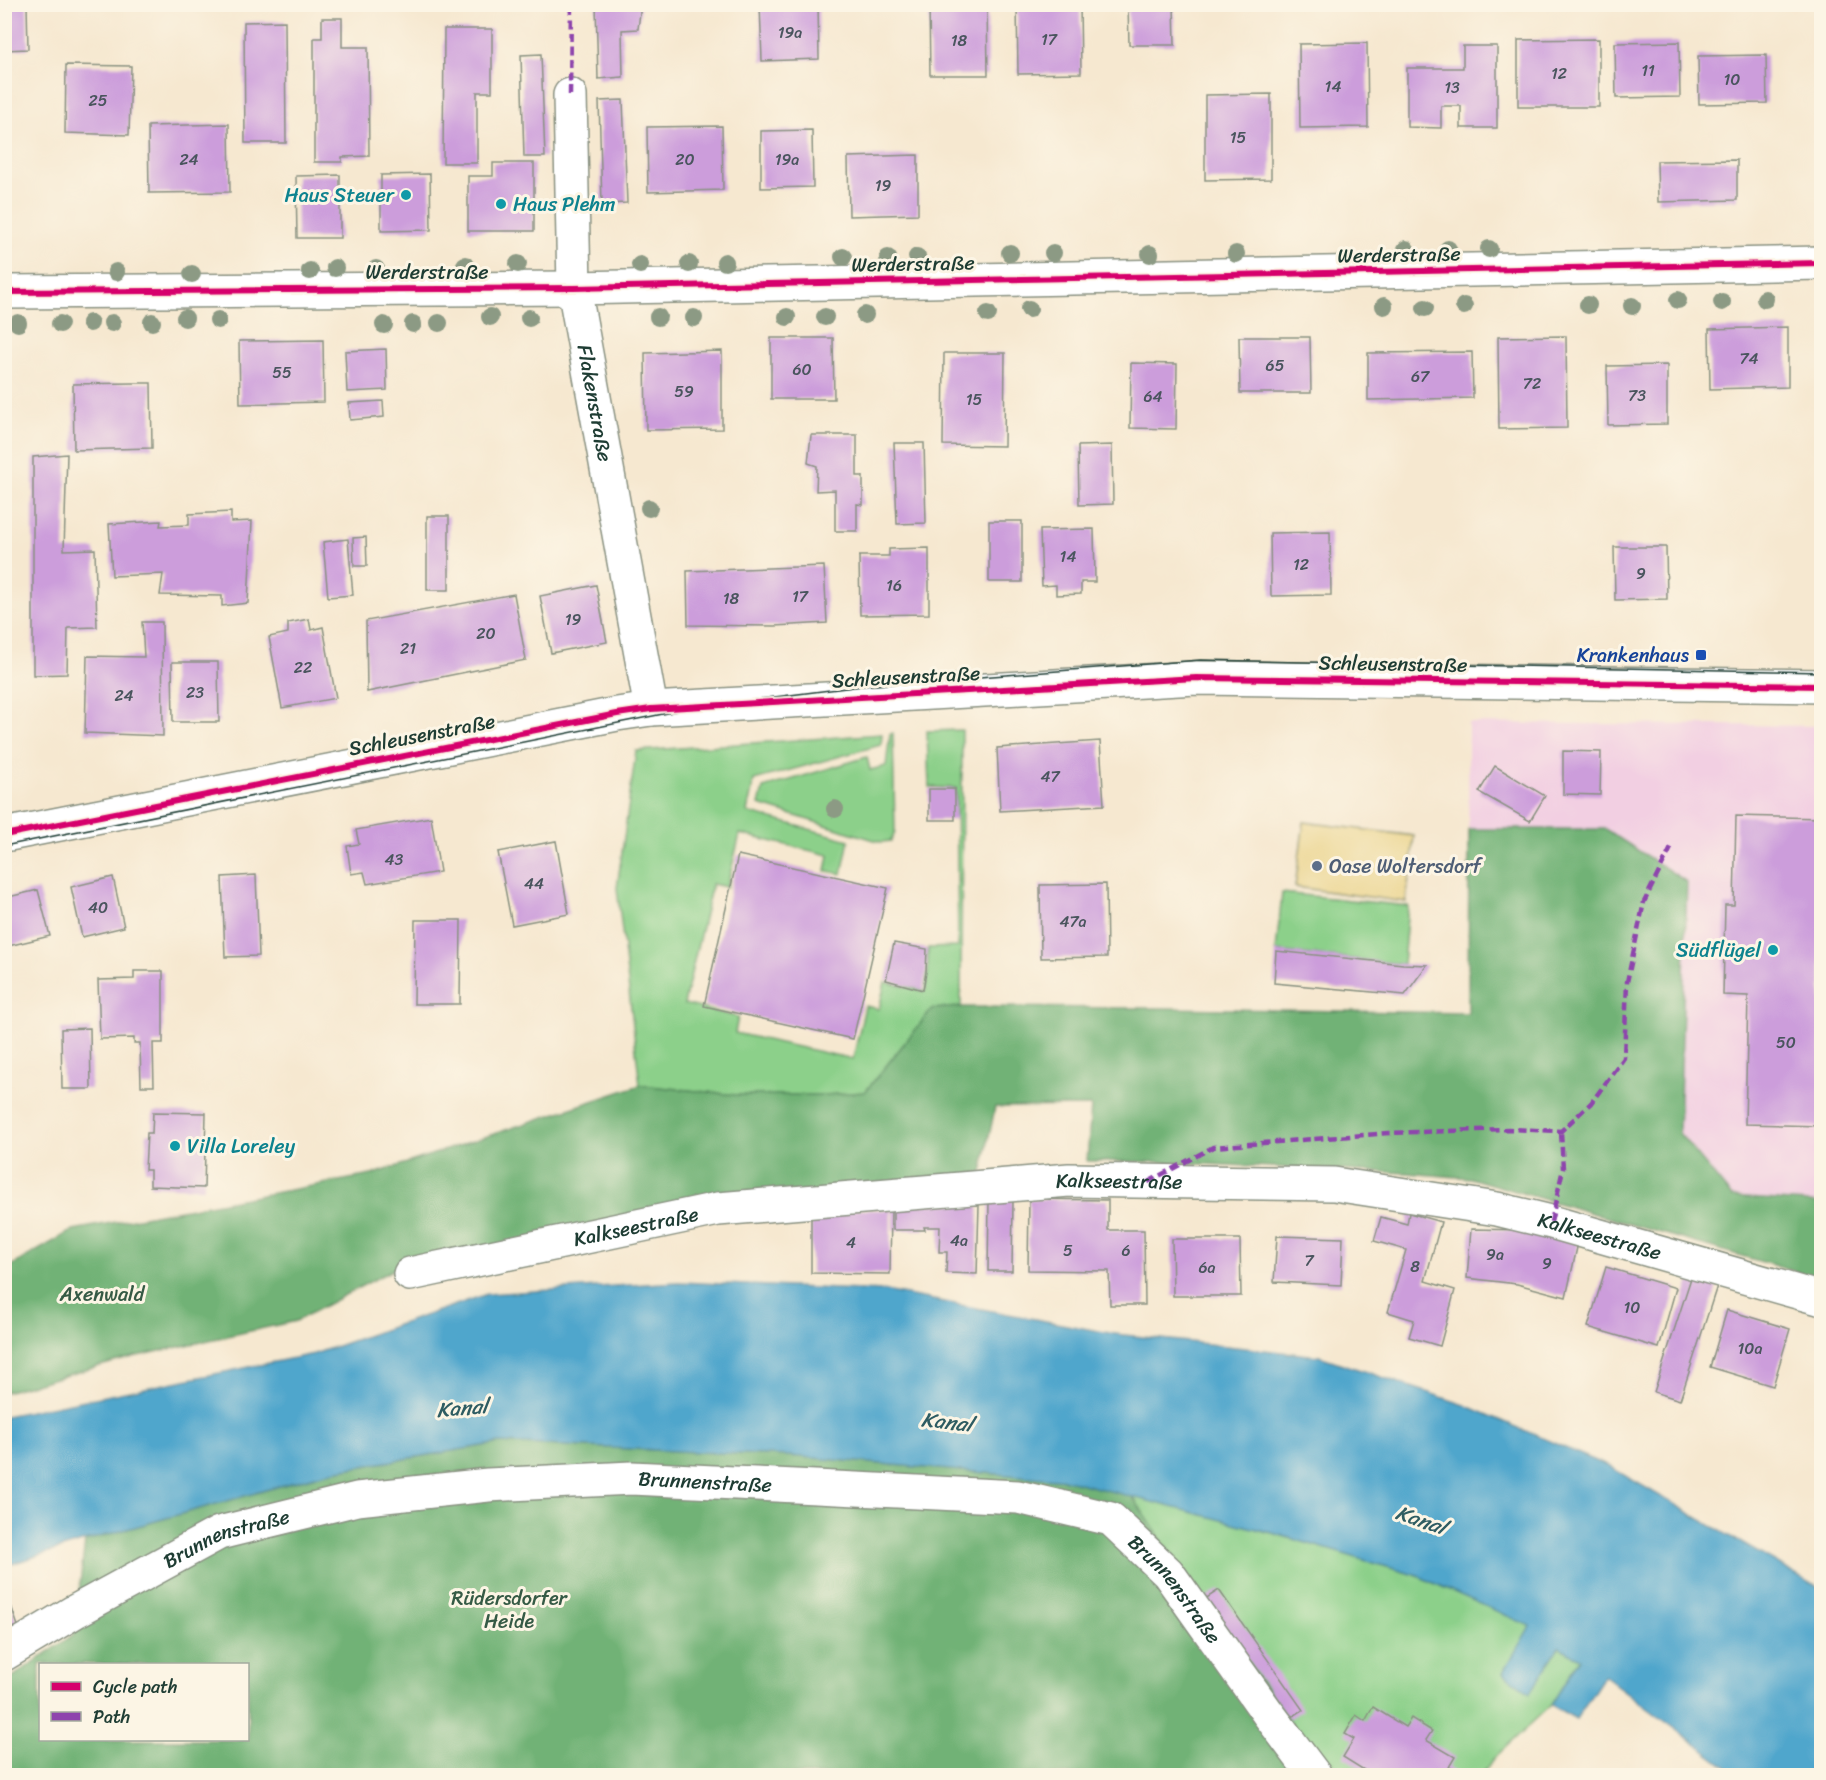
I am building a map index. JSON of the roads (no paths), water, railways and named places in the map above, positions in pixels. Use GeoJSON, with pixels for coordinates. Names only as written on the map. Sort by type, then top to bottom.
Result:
{"type":"FeatureCollection","features":[{"type":"Feature","properties":{"kind":"street","name":"Flakenstraße"},"geometry":{"type":"LineString","coordinates":[[570,95],[574,288],[651,709]]}},
{"type":"Feature","properties":{"kind":"street","name":"Werderstraße"},"geometry":{"type":"LineString","coordinates":[[4,292],[574,288],[1821,263]]}},
{"type":"Feature","properties":{"kind":"street","name":"Schleusenstraße"},"geometry":{"type":"LineString","coordinates":[[4,835],[318,772],[651,709],[1196,678],[1821,686]]}},
{"type":"Feature","properties":{"kind":"street","name":"Kalkseestraße"},"geometry":{"type":"LineString","coordinates":[[410,1274],[718,1209],[1069,1180],[1322,1184],[1497,1209],[1551,1222],[1821,1299]]}},
{"type":"Feature","properties":{"kind":"street","name":"Brunnenstraße"},"geometry":{"type":"LineString","coordinates":[[4,1654],[74,1612],[219,1533],[357,1499],[488,1485],[633,1478],[1018,1497],[1111,1519],[1168,1573],[1316,1776]]}},
{"type":"Feature","properties":{"kind":"water","name":"Kanal"},"geometry":{"type":"Polygon","coordinates":[[[678,1282],[885,1291],[1115,1334],[1319,1356],[1465,1405],[1610,1467],[1821,1589],[1821,1775],[1738,1775],[1604,1676],[1576,1719],[1551,1705],[1580,1658],[1559,1647],[1530,1693],[1503,1673],[1530,1626],[1418,1576],[1276,1534],[1067,1480],[789,1456],[500,1443],[333,1471],[5,1566],[5,1416],[314,1354],[487,1294],[678,1282]]]}},
{"type":"Feature","properties":{"kind":"tram line"},"geometry":{"type":"LineString","coordinates":[[4,846],[673,712],[862,686],[1200,660],[1822,672]]}},
{"type":"Feature","properties":{"kind":"place","name":"Haus Steuer"},"geometry":{"type":"Point","coordinates":[406,195]}},
{"type":"Feature","properties":{"kind":"place","name":"Haus Plehm"},"geometry":{"type":"Point","coordinates":[501,204]}},
{"type":"Feature","properties":{"kind":"place","name":"Krankenhaus"},"geometry":{"type":"Point","coordinates":[1701,655]}},
{"type":"Feature","properties":{"kind":"place","name":"Oase Woltersdorf"},"geometry":{"type":"Point","coordinates":[1317,866]}},
{"type":"Feature","properties":{"kind":"place","name":"Südflügel"},"geometry":{"type":"Point","coordinates":[1773,950]}},
{"type":"Feature","properties":{"kind":"place","name":"Villa Loreley"},"geometry":{"type":"Point","coordinates":[175,1146]}},
{"type":"Feature","properties":{"kind":"park label","name":"Axenwald"},"geometry":{"type":"Point","coordinates":[102,1294]}},
{"type":"Feature","properties":{"kind":"park label","name":"Rüdersdorfer Heide"},"geometry":{"type":"Point","coordinates":[509,1610]}}]}
